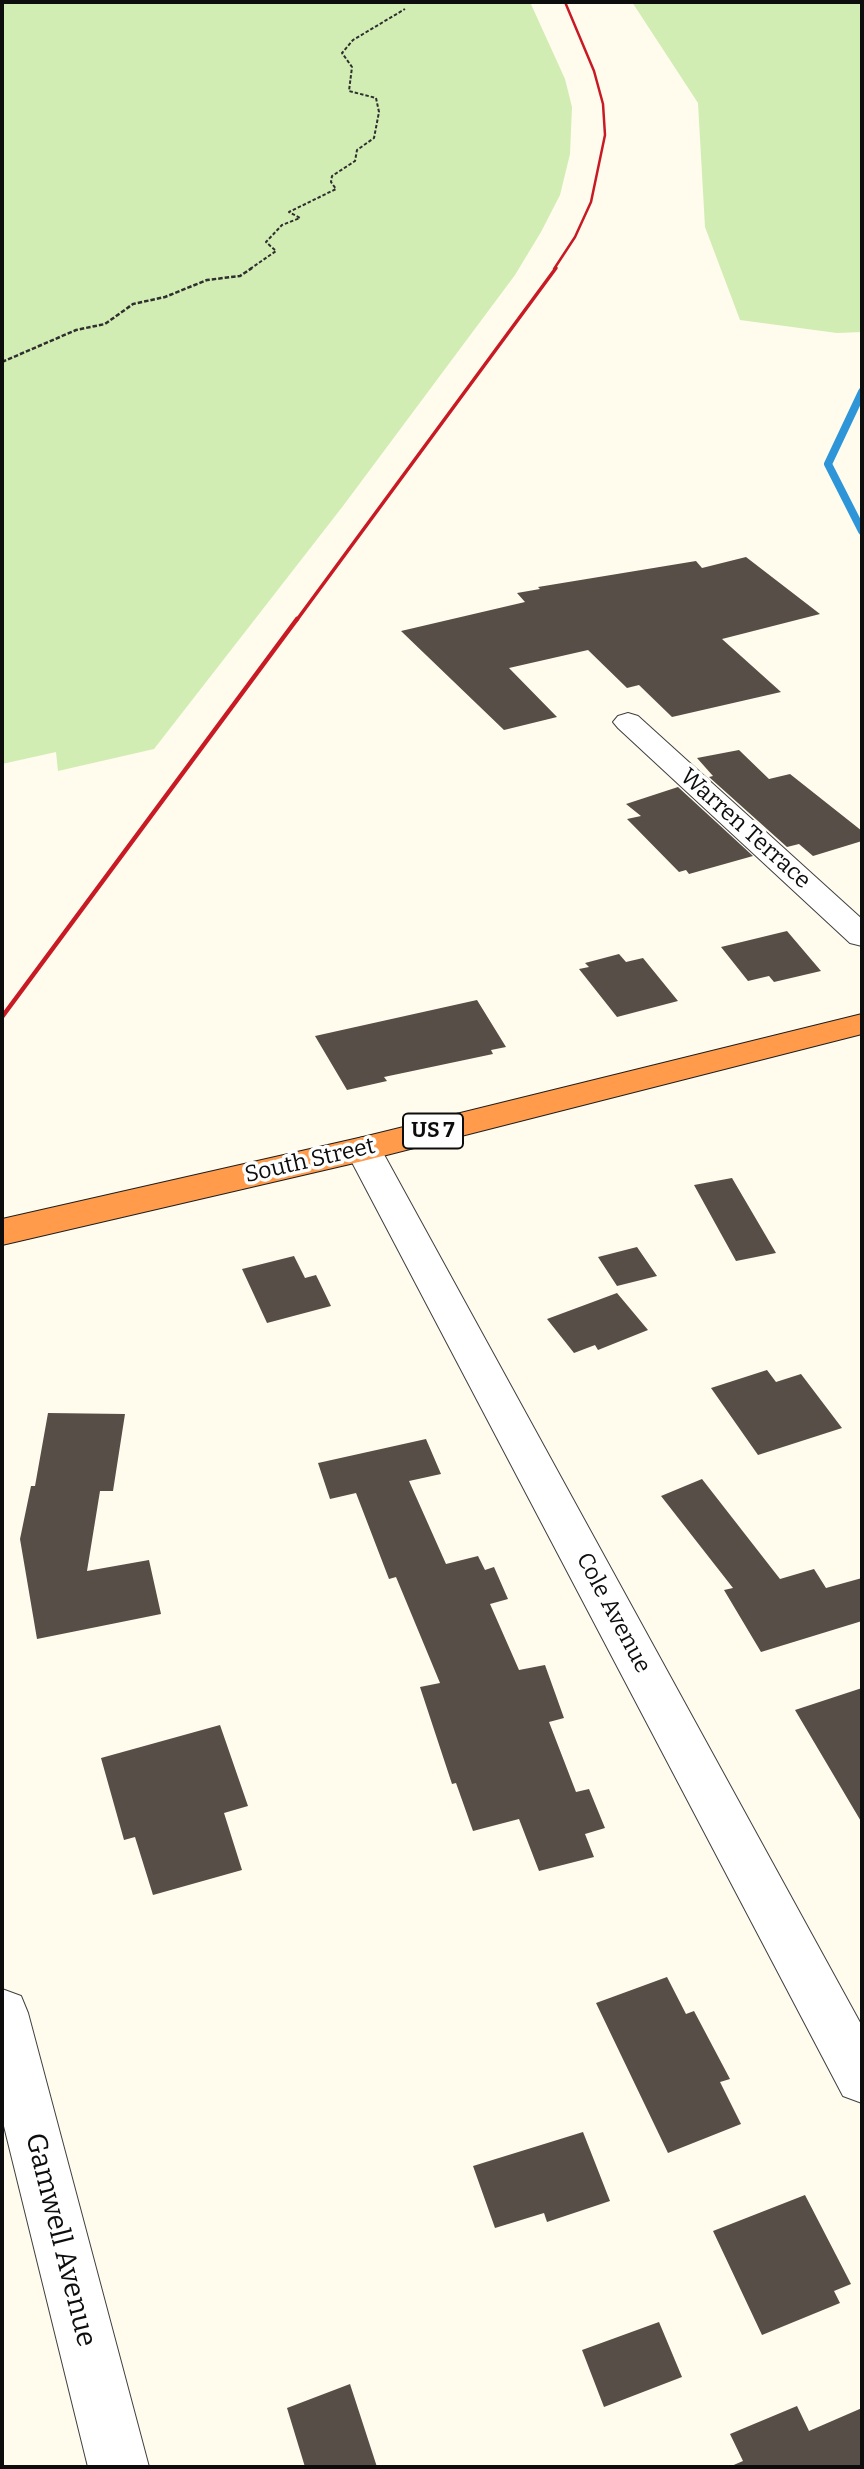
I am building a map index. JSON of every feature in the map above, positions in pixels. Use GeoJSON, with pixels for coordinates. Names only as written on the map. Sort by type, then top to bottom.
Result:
{"type":"FeatureCollection","features":[{"type":"Feature","properties":{"kind":"highway","name":"South Street"},"geometry":{"type":"LineString","coordinates":[[2,1232],[363,1149],[862,1024]]}},
{"type":"Feature","properties":{"kind":"street","name":"Warren Terrace"},"geometry":{"type":"LineString","coordinates":[[628,722],[862,936]]}},
{"type":"Feature","properties":{"kind":"street","name":"Cole Avenue"},"geometry":{"type":"LineString","coordinates":[[363,1149],[862,2078]]}},
{"type":"Feature","properties":{"kind":"street","name":"Gamwell Avenue"},"geometry":{"type":"LineString","coordinates":[[2,2013],[119,2467]]}},
{"type":"Feature","properties":{"kind":"path"},"geometry":{"type":"LineString","coordinates":[[2,362],[76,330],[105,324],[133,304],[165,297],[207,280],[240,276],[276,251],[265,242],[282,225],[300,218],[289,212],[336,189],[331,182],[332,176],[355,161],[357,150],[374,138],[379,112],[376,98],[349,91],[352,67],[342,53],[353,40],[405,9]]}},
{"type":"Feature","properties":{"kind":"green space"},"geometry":{"type":"Polygon","coordinates":[[[2,2],[530,2],[565,79],[572,107],[570,154],[560,195],[541,232],[515,275],[343,506],[154,749],[58,771],[56,752],[2,764],[2,2]]]}},
{"type":"Feature","properties":{"kind":"green space"},"geometry":{"type":"Polygon","coordinates":[[[632,2],[862,2],[862,332],[837,333],[740,320],[705,227],[698,103],[632,2]]]}},
{"type":"Feature","properties":{"kind":"building"},"geometry":{"type":"Polygon","coordinates":[[[746,557],[820,614],[722,639],[781,692],[672,717],[639,685],[627,688],[588,650],[509,668],[557,717],[504,730],[401,631],[525,602],[517,593],[540,589],[538,587],[696,561],[702,568],[746,557]]]}},
{"type":"Feature","properties":{"kind":"building"},"geometry":{"type":"Polygon","coordinates":[[[739,750],[769,779],[790,774],[862,831],[862,841],[813,856],[799,844],[787,847],[709,777],[713,776],[697,758],[739,750]]]}},
{"type":"Feature","properties":{"kind":"building"},"geometry":{"type":"Polygon","coordinates":[[[678,787],[753,856],[689,874],[686,870],[679,872],[627,819],[641,816],[626,804],[678,787]]]}},
{"type":"Feature","properties":{"kind":"building"},"geometry":{"type":"Polygon","coordinates":[[[787,931],[821,971],[774,982],[769,976],[748,981],[721,947],[787,931]]]}},
{"type":"Feature","properties":{"kind":"building"},"geometry":{"type":"Polygon","coordinates":[[[619,954],[626,962],[643,958],[678,1001],[617,1017],[579,969],[589,967],[585,963],[619,954]]]}},
{"type":"Feature","properties":{"kind":"building"},"geometry":{"type":"Polygon","coordinates":[[[477,1000],[506,1047],[491,1050],[493,1054],[384,1077],[387,1081],[347,1090],[315,1036],[477,1000]]]}},
{"type":"Feature","properties":{"kind":"building"},"geometry":{"type":"Polygon","coordinates":[[[732,1178],[776,1253],[736,1261],[694,1185],[732,1178]]]}},
{"type":"Feature","properties":{"kind":"building"},"geometry":{"type":"Polygon","coordinates":[[[637,1247],[657,1276],[617,1286],[598,1257],[637,1247]]]}},
{"type":"Feature","properties":{"kind":"building"},"geometry":{"type":"Polygon","coordinates":[[[294,1256],[305,1278],[316,1275],[331,1306],[267,1323],[242,1269],[294,1256]]]}},
{"type":"Feature","properties":{"kind":"building"},"geometry":{"type":"Polygon","coordinates":[[[617,1293],[648,1330],[598,1350],[595,1345],[574,1353],[547,1319],[617,1293]]]}},
{"type":"Feature","properties":{"kind":"building"},"geometry":{"type":"Polygon","coordinates":[[[767,1370],[776,1382],[801,1374],[842,1428],[758,1455],[711,1388],[767,1370]]]}},
{"type":"Feature","properties":{"kind":"building"},"geometry":{"type":"Polygon","coordinates":[[[48,1413],[125,1414],[113,1491],[100,1491],[87,1571],[149,1560],[161,1614],[37,1639],[20,1539],[31,1486],[35,1486],[48,1413]]]}},
{"type":"Feature","properties":{"kind":"building"},"geometry":{"type":"Polygon","coordinates":[[[426,1439],[441,1474],[409,1481],[446,1564],[478,1556],[485,1570],[494,1567],[508,1599],[490,1604],[519,1670],[545,1665],[564,1718],[549,1722],[576,1792],[589,1789],[605,1828],[585,1834],[594,1857],[539,1871],[519,1819],[473,1831],[456,1783],[452,1784],[420,1687],[440,1683],[396,1577],[389,1579],[356,1493],[330,1499],[318,1463],[426,1439]]]}},
{"type":"Feature","properties":{"kind":"building"},"geometry":{"type":"Polygon","coordinates":[[[702,1479],[780,1579],[814,1569],[826,1588],[862,1578],[862,1621],[761,1652],[724,1590],[733,1588],[661,1496],[702,1479]]]}},
{"type":"Feature","properties":{"kind":"building"},"geometry":{"type":"Polygon","coordinates":[[[862,1688],[862,1823],[795,1710],[862,1688]]]}},
{"type":"Feature","properties":{"kind":"building"},"geometry":{"type":"Polygon","coordinates":[[[220,1725],[248,1806],[224,1813],[242,1870],[153,1895],[135,1837],[124,1840],[101,1758],[220,1725]]]}},
{"type":"Feature","properties":{"kind":"building"},"geometry":{"type":"Polygon","coordinates":[[[667,1977],[686,2014],[694,2011],[730,2079],[720,2082],[741,2124],[668,2153],[596,2003],[667,1977]]]}},
{"type":"Feature","properties":{"kind":"building"},"geometry":{"type":"Polygon","coordinates":[[[583,2132],[610,2201],[547,2222],[544,2213],[495,2228],[473,2166],[583,2132]]]}},
{"type":"Feature","properties":{"kind":"building"},"geometry":{"type":"Polygon","coordinates":[[[805,2195],[851,2284],[834,2291],[840,2303],[762,2335],[713,2231],[805,2195]]]}},
{"type":"Feature","properties":{"kind":"building"},"geometry":{"type":"Polygon","coordinates":[[[659,2322],[682,2377],[604,2407],[582,2350],[659,2322]]]}},
{"type":"Feature","properties":{"kind":"building"},"geometry":{"type":"Polygon","coordinates":[[[350,2384],[377,2467],[305,2467],[287,2408],[350,2384]]]}},
{"type":"Feature","properties":{"kind":"building"},"geometry":{"type":"Polygon","coordinates":[[[797,2406],[809,2431],[862,2408],[862,2467],[729,2467],[743,2461],[730,2434],[797,2406]]]}},
{"type":"Feature","properties":{"kind":"waterway"},"geometry":{"type":"LineString","coordinates":[[862,392],[828,464],[862,531]]}},
{"type":"Feature","properties":{"kind":"railway"},"geometry":{"type":"LineString","coordinates":[[554,269],[575,237],[591,202],[605,135],[603,104],[594,71],[565,2]]}},
{"type":"Feature","properties":{"kind":"railway"},"geometry":{"type":"LineString","coordinates":[[296,621],[556,268]]}},
{"type":"Feature","properties":{"kind":"railway"},"geometry":{"type":"LineString","coordinates":[[2,1017],[297,619]]}}]}
